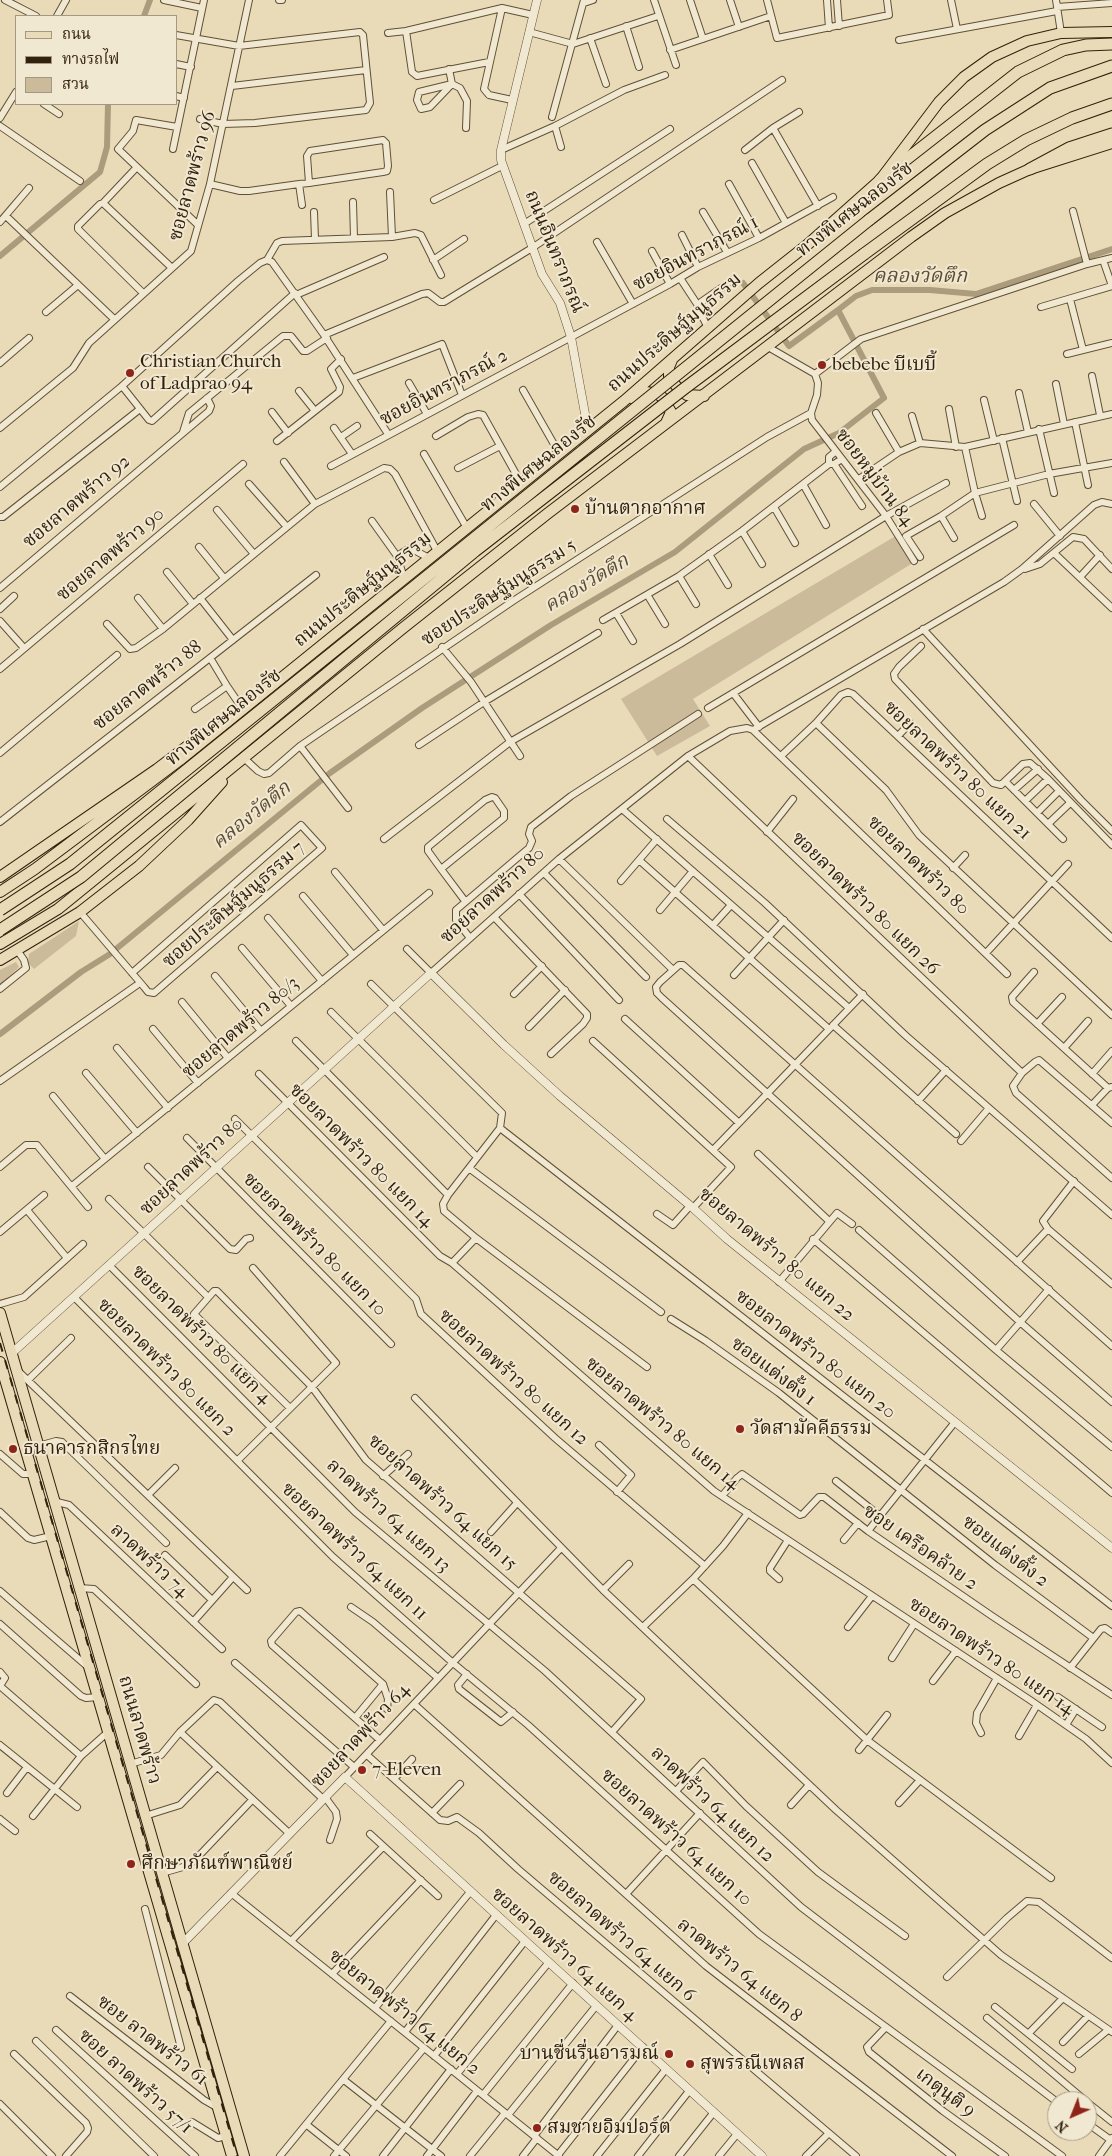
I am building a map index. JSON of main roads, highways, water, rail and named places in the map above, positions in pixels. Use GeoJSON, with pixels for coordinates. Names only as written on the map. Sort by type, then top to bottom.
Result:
{"type":"FeatureCollection","features":[{"type":"Feature","properties":{"kind":"highway"},"geometry":{"type":"LineString","coordinates":[[880,180],[1018,72],[1063,50],[1112,44]]}},
{"type":"Feature","properties":{"kind":"highway","name":"ทางพิเศษฉลองรัช"},"geometry":{"type":"LineString","coordinates":[[0,910],[70,864],[870,220],[985,130],[1050,88],[1112,66]]}},
{"type":"Feature","properties":{"kind":"highway","name":"ทางพิเศษฉลองรัช"},"geometry":{"type":"LineString","coordinates":[[0,930],[81,877],[475,551],[685,388],[864,254],[987,164],[1026,140],[1072,118],[1112,104]]}},
{"type":"Feature","properties":{"kind":"highway"},"geometry":{"type":"LineString","coordinates":[[1030,169],[1069,148],[1112,134]]}},
{"type":"Feature","properties":{"kind":"main road","name":"ถนนประดิษฐ์มนูธรรม"},"geometry":{"type":"LineString","coordinates":[[0,892],[35,869],[180,760],[576,440],[674,358],[880,180],[939,102],[964,76],[1008,48],[1027,41],[1061,33],[1112,32]]}},
{"type":"Feature","properties":{"kind":"main road"},"geometry":{"type":"LineString","coordinates":[[0,944],[58,909],[245,759],[439,599],[547,514],[705,396],[911,237],[972,197],[1030,169],[1112,143]]}},
{"type":"Feature","properties":{"kind":"main road"},"geometry":{"type":"LineString","coordinates":[[674,358],[669,367],[669,377],[676,387],[687,395],[695,397],[705,396]]}},
{"type":"Feature","properties":{"kind":"main road"},"geometry":{"type":"LineString","coordinates":[[576,440],[584,436],[633,397],[646,392],[658,394],[670,408],[670,416],[658,431]]}},
{"type":"Feature","properties":{"kind":"main road"},"geometry":{"type":"LineString","coordinates":[[2,876],[156,769],[193,741],[221,726]]}},
{"type":"Feature","properties":{"kind":"main road"},"geometry":{"type":"LineString","coordinates":[[0,960],[80,912],[139,866],[166,842],[236,766]]}},
{"type":"Feature","properties":{"kind":"main road"},"geometry":{"type":"LineString","coordinates":[[0,956],[28,943]]}},
{"type":"Feature","properties":{"kind":"main road","name":"ถนนลาดพร้าว"},"geometry":{"type":"LineString","coordinates":[[0,1313],[244,2156]]}},
{"type":"Feature","properties":{"kind":"main road","name":"ถนนลาดพร้าว"},"geometry":{"type":"LineString","coordinates":[[0,1362],[232,2156]]}},
{"type":"Feature","properties":{"kind":"main road"},"geometry":{"type":"LineString","coordinates":[[46,1518],[58,1516]]}},
{"type":"Feature","properties":{"kind":"main road"},"geometry":{"type":"LineString","coordinates":[[171,1948],[182,1944]]}},
{"type":"Feature","properties":{"kind":"waterway"},"geometry":{"type":"LineString","coordinates":[[144,15],[150,0]]}},
{"type":"Feature","properties":{"kind":"waterway"},"geometry":{"type":"LineString","coordinates":[[0,256],[100,172],[107,147],[108,105]]}},
{"type":"Feature","properties":{"kind":"waterway","name":"คลองวัดตึก"},"geometry":{"type":"LineString","coordinates":[[0,1034],[81,972],[110,954],[330,773],[422,708],[551,625],[675,552],[804,449],[839,433],[884,398],[838,310],[856,296],[872,290],[930,290],[976,294],[1112,249]]}},
{"type":"Feature","properties":{"kind":"waterway"},"geometry":{"type":"LineString","coordinates":[[743,283],[789,346],[838,310]]}},
{"type":"Feature","properties":{"kind":"railway"},"geometry":{"type":"LineString","coordinates":[[0,1343],[237,2156]]}},
{"type":"Feature","properties":{"kind":"place","name":"bebebe บีเบบี้"},"geometry":{"type":"Point","coordinates":[822,365]}},
{"type":"Feature","properties":{"kind":"place","name":"Christian Church of Ladprao 94"},"geometry":{"type":"Point","coordinates":[130,373]}},
{"type":"Feature","properties":{"kind":"place","name":"บ้านตากอากาศ"},"geometry":{"type":"Point","coordinates":[575,509]}},
{"type":"Feature","properties":{"kind":"place","name":"วัดสามัคคีธรรม"},"geometry":{"type":"Point","coordinates":[740,1429]}},
{"type":"Feature","properties":{"kind":"place","name":"ธนาคารกสิกรไทย"},"geometry":{"type":"Point","coordinates":[13,1449]}},
{"type":"Feature","properties":{"kind":"place","name":"7-Eleven"},"geometry":{"type":"Point","coordinates":[362,1770]}},
{"type":"Feature","properties":{"kind":"place","name":"ศึกษาภัณฑ์พาณิชย์"},"geometry":{"type":"Point","coordinates":[131,1864]}},
{"type":"Feature","properties":{"kind":"place","name":"บานชื่นรื่นอารมณ์"},"geometry":{"type":"Point","coordinates":[669,2054]}},
{"type":"Feature","properties":{"kind":"place","name":"สุพรรณีเพลส"},"geometry":{"type":"Point","coordinates":[690,2064]}},
{"type":"Feature","properties":{"kind":"place","name":"สมชายอิมปอร์ต"},"geometry":{"type":"Point","coordinates":[537,2128]}}]}
